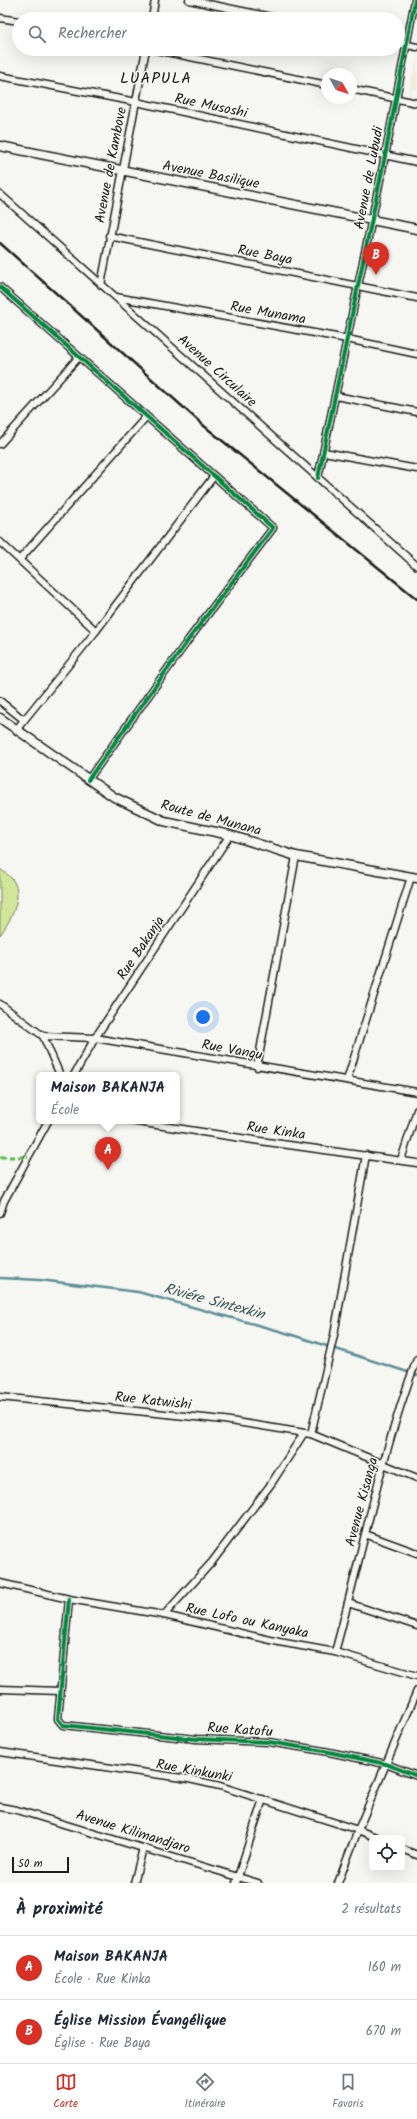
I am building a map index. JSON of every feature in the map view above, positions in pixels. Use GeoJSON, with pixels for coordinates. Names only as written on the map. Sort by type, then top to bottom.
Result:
{"type":"FeatureCollection","features":[{"type":"Feature","properties":{"kind":"main road","name":"Avenue Basilique"},"geometry":{"type":"LineString","coordinates":[[0,146],[417,229]]}},
{"type":"Feature","properties":{"kind":"main road","name":"Route de Munana"},"geometry":{"type":"LineString","coordinates":[[0,718],[88,780],[131,806],[164,821],[230,835],[296,856],[414,877]]}},
{"type":"Feature","properties":{"kind":"street"},"geometry":{"type":"LineString","coordinates":[[153,12],[156,0]]}},
{"type":"Feature","properties":{"kind":"street"},"geometry":{"type":"LineString","coordinates":[[189,0],[247,12]]}},
{"type":"Feature","properties":{"kind":"street","name":"Avenue de Lubudi"},"geometry":{"type":"LineString","coordinates":[[318,478],[408,45],[415,0]]}},
{"type":"Feature","properties":{"kind":"street"},"geometry":{"type":"LineString","coordinates":[[0,18],[12,21]]}},
{"type":"Feature","properties":{"kind":"street"},"geometry":{"type":"LineString","coordinates":[[405,44],[417,47]]}},
{"type":"Feature","properties":{"kind":"street","name":"Avenue de Kambove"},"geometry":{"type":"LineString","coordinates":[[101,285],[121,171],[145,56]]}},
{"type":"Feature","properties":{"kind":"street"},"geometry":{"type":"LineString","coordinates":[[186,56],[321,83]]}},
{"type":"Feature","properties":{"kind":"street","name":"Rue Musoshi"},"geometry":{"type":"LineString","coordinates":[[0,76],[136,102],[417,162]]}},
{"type":"Feature","properties":{"kind":"street"},"geometry":{"type":"LineString","coordinates":[[357,90],[417,103]]}},
{"type":"Feature","properties":{"kind":"street","name":"Avenue Circulaire"},"geometry":{"type":"LineString","coordinates":[[0,194],[417,566]]}},
{"type":"Feature","properties":{"kind":"street","name":"Rue Baya"},"geometry":{"type":"LineString","coordinates":[[109,236],[417,298]]}},
{"type":"Feature","properties":{"kind":"street"},"geometry":{"type":"LineString","coordinates":[[0,287],[146,417],[272,526],[271,532],[189,639],[88,780]]}},
{"type":"Feature","properties":{"kind":"street","name":"Rue Munama"},"geometry":{"type":"LineString","coordinates":[[115,297],[347,339],[417,354]]}},
{"type":"Feature","properties":{"kind":"street"},"geometry":{"type":"LineString","coordinates":[[1,442],[79,357]]}},
{"type":"Feature","properties":{"kind":"street"},"geometry":{"type":"LineString","coordinates":[[336,396],[417,412]]}},
{"type":"Feature","properties":{"kind":"street"},"geometry":{"type":"LineString","coordinates":[[20,559],[146,417]]}},
{"type":"Feature","properties":{"kind":"street"},"geometry":{"type":"LineString","coordinates":[[324,452],[417,469]]}},
{"type":"Feature","properties":{"kind":"street"},"geometry":{"type":"LineString","coordinates":[[16,730],[96,631],[214,476]]}},
{"type":"Feature","properties":{"kind":"street"},"geometry":{"type":"LineString","coordinates":[[0,542],[96,631]]}},
{"type":"Feature","properties":{"kind":"street"},"geometry":{"type":"LineString","coordinates":[[0,701],[24,720]]}},
{"type":"Feature","properties":{"kind":"street","name":"Rue Bakanja"},"geometry":{"type":"LineString","coordinates":[[76,1072],[95,1038],[230,835]]}},
{"type":"Feature","properties":{"kind":"street"},"geometry":{"type":"LineString","coordinates":[[256,1067],[296,856]]}},
{"type":"Feature","properties":{"kind":"street"},"geometry":{"type":"LineString","coordinates":[[347,1080],[414,877]]}},
{"type":"Feature","properties":{"kind":"street"},"geometry":{"type":"LineString","coordinates":[[0,1004],[43,1036],[59,1072]]}},
{"type":"Feature","properties":{"kind":"street","name":"Rue Vangu"},"geometry":{"type":"LineString","coordinates":[[43,1036],[95,1038],[256,1067],[417,1092]]}},
{"type":"Feature","properties":{"kind":"street"},"geometry":{"type":"LineString","coordinates":[[401,1160],[417,1110]]}},
{"type":"Feature","properties":{"kind":"street"},"geometry":{"type":"LineString","coordinates":[[0,1213],[4,1201],[46,1124]]}},
{"type":"Feature","properties":{"kind":"street","name":"Rue Kinka"},"geometry":{"type":"LineString","coordinates":[[149,1124],[260,1142],[417,1163]]}},
{"type":"Feature","properties":{"kind":"street"},"geometry":{"type":"LineString","coordinates":[[311,1434],[334,1335],[366,1155]]}},
{"type":"Feature","properties":{"kind":"street","name":"Avenue Kisanga"},"geometry":{"type":"LineString","coordinates":[[335,1652],[384,1464],[406,1388],[417,1359]]}},
{"type":"Feature","properties":{"kind":"street","name":"Rue Katwishi"},"geometry":{"type":"LineString","coordinates":[[0,1397],[224,1420],[311,1434],[417,1478]]}},
{"type":"Feature","properties":{"kind":"street"},"geometry":{"type":"LineString","coordinates":[[164,1615],[212,1562],[271,1484],[304,1433]]}},
{"type":"Feature","properties":{"kind":"street"},"geometry":{"type":"LineString","coordinates":[[365,1534],[417,1553]]}},
{"type":"Feature","properties":{"kind":"street","name":"Rue Lofo ou Kanyaka"},"geometry":{"type":"LineString","coordinates":[[0,1584],[69,1599],[164,1615],[279,1642],[335,1652],[417,1676]]}},
{"type":"Feature","properties":{"kind":"street"},"geometry":{"type":"LineString","coordinates":[[0,1689],[60,1691],[69,1599]]}},
{"type":"Feature","properties":{"kind":"street"},"geometry":{"type":"LineString","coordinates":[[348,1603],[417,1626]]}},
{"type":"Feature","properties":{"kind":"street","name":"Rue Katofu"},"geometry":{"type":"LineString","coordinates":[[60,1691],[58,1719],[63,1725],[196,1739],[269,1742],[324,1751],[386,1764],[417,1776]]}},
{"type":"Feature","properties":{"kind":"street"},"geometry":{"type":"LineString","coordinates":[[338,1883],[358,1830],[386,1764],[414,1709],[417,1691]]}},
{"type":"Feature","properties":{"kind":"street","name":"Rue Kinkunki"},"geometry":{"type":"LineString","coordinates":[[0,1752],[189,1779],[220,1786],[263,1799],[370,1835]]}},
{"type":"Feature","properties":{"kind":"street"},"geometry":{"type":"LineString","coordinates":[[236,1880],[263,1799]]}},
{"type":"Feature","properties":{"kind":"street","name":"Avenue Kilimandjaro"},"geometry":{"type":"LineString","coordinates":[[0,1807],[17,1810],[143,1848],[236,1880],[258,1883]]}},
{"type":"Feature","properties":{"kind":"street"},"geometry":{"type":"LineString","coordinates":[[134,1883],[143,1848]]}},
{"type":"Feature","properties":{"kind":"street"},"geometry":{"type":"LineString","coordinates":[[405,1850],[417,1855]]}},
{"type":"Feature","properties":{"kind":"shaded area"},"geometry":{"type":"Polygon","coordinates":[[[417,58],[417,90],[412,89],[410,98],[417,100],[408,99],[417,58]]]}},
{"type":"Feature","properties":{"kind":"green space"},"geometry":{"type":"Polygon","coordinates":[[[0,869],[12,879],[16,885],[17,900],[12,916],[0,935],[0,869]]]}},
{"type":"Feature","properties":{"kind":"waterway","name":"Riviére Sintexkin"},"geometry":{"type":"LineString","coordinates":[[0,1278],[40,1280],[138,1292],[283,1332],[417,1375]]}},
{"type":"Feature","properties":{"kind":"railway"},"geometry":{"type":"LineString","coordinates":[[0,243],[203,425],[417,599]]}},
{"type":"Feature","properties":{"kind":"marked path"},"geometry":{"type":"LineString","coordinates":[[0,1157],[28,1157]]}},
{"type":"Feature","properties":{"kind":"cycle path"},"geometry":{"type":"LineString","coordinates":[[405,52],[415,0]]}},
{"type":"Feature","properties":{"kind":"cycle path"},"geometry":{"type":"LineString","coordinates":[[318,478],[404,56]]}},
{"type":"Feature","properties":{"kind":"cycle path"},"geometry":{"type":"LineString","coordinates":[[0,287],[273,528],[189,639],[88,780]]}},
{"type":"Feature","properties":{"kind":"cycle path"},"geometry":{"type":"LineString","coordinates":[[69,1599],[58,1719],[63,1725],[196,1739],[269,1742],[324,1751],[386,1764],[417,1776]]}},
{"type":"Feature","properties":{"kind":"place","name":"Église Mission Évangélique"},"geometry":{"type":"Point","coordinates":[376,275]}},
{"type":"Feature","properties":{"kind":"place","name":"Maison BAKANJA"},"geometry":{"type":"Point","coordinates":[108,1170]}},
{"type":"Feature","properties":{"kind":"district","name":"LUAPULA"},"geometry":{"type":"Point","coordinates":[156,78]}}]}
